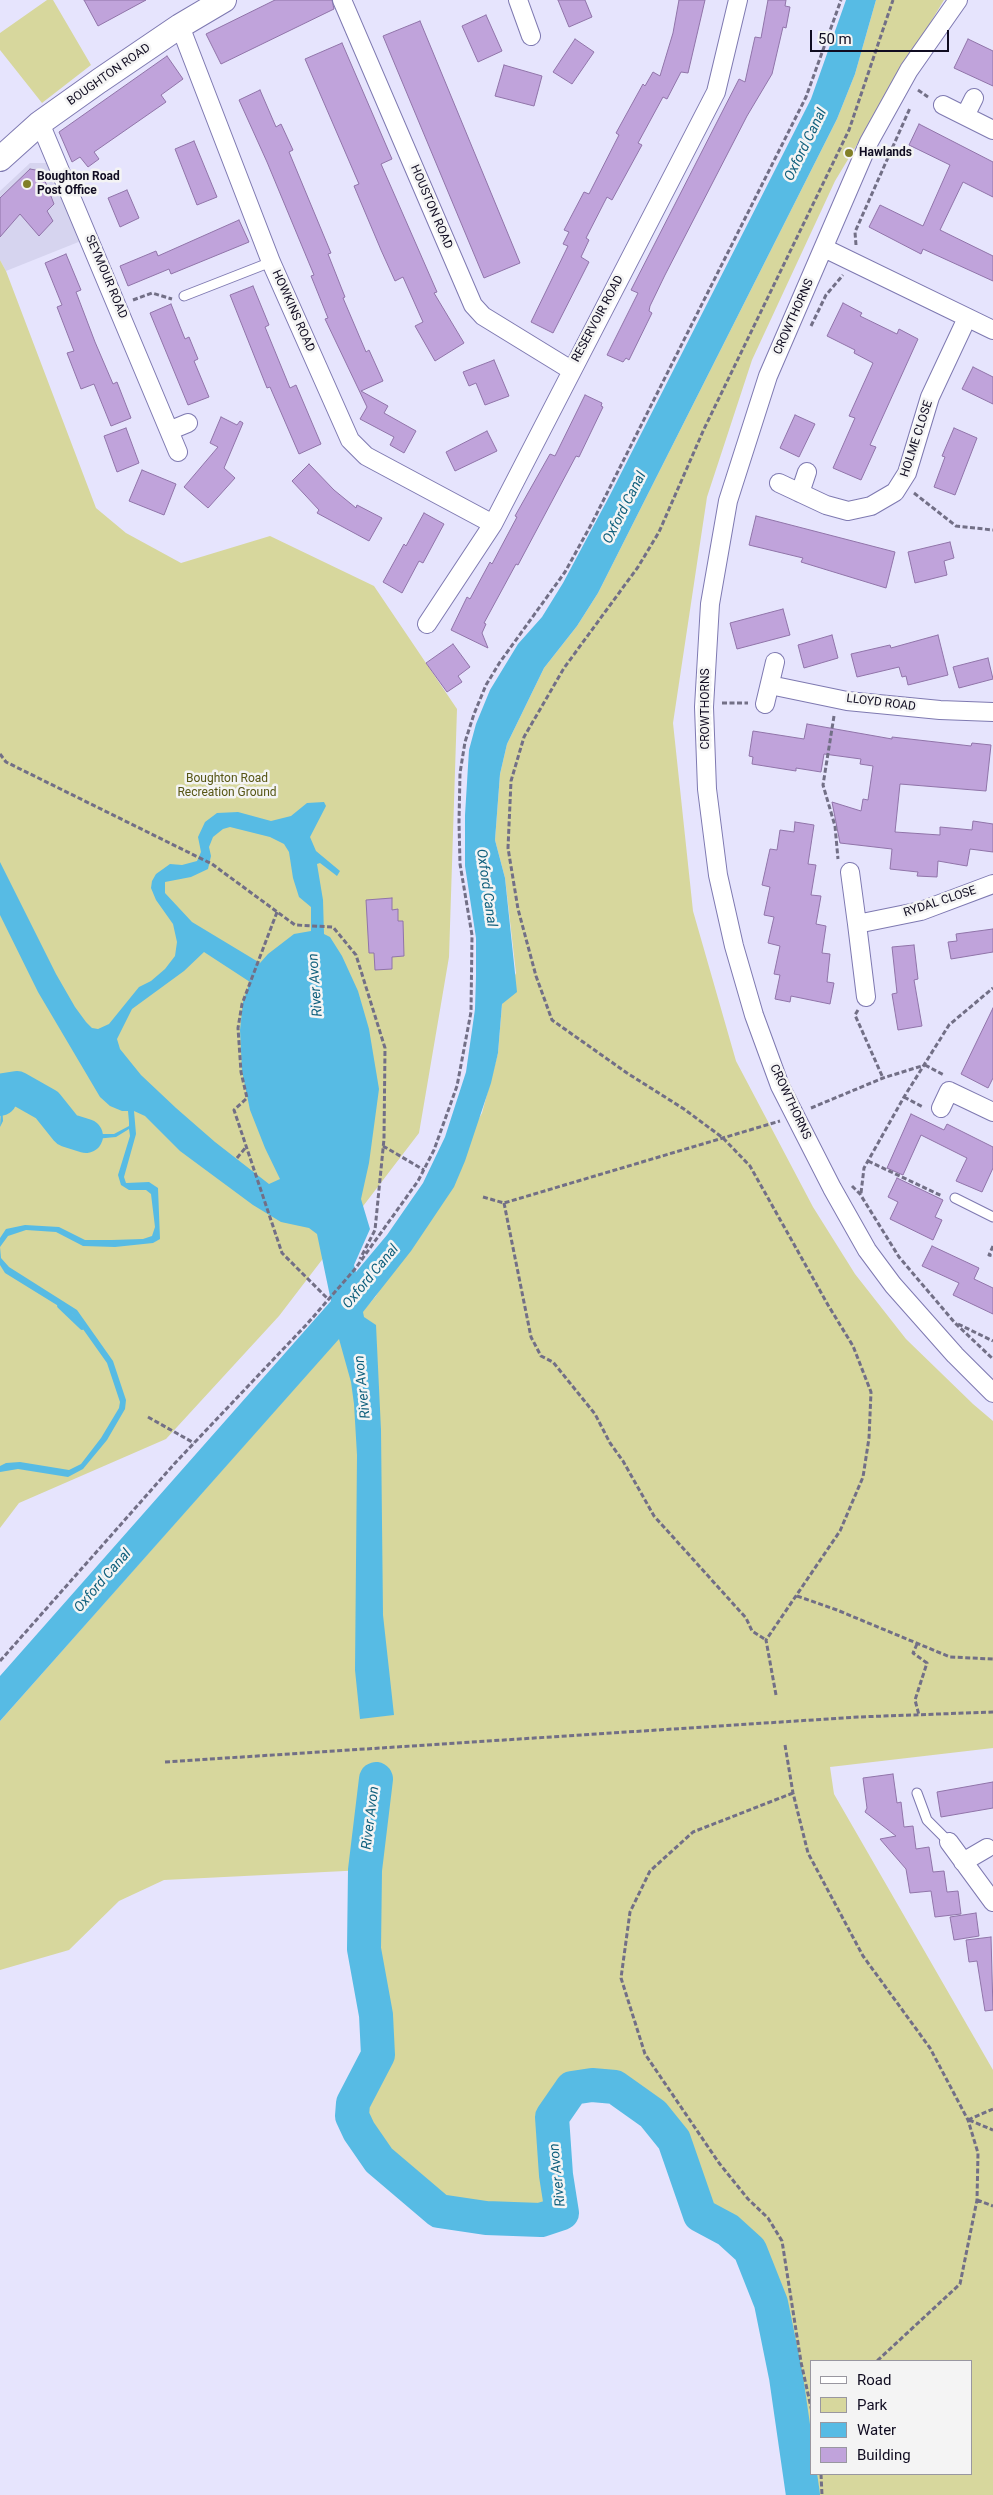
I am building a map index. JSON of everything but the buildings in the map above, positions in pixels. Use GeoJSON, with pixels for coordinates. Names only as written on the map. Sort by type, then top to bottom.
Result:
{"type":"FeatureCollection","features":[{"type":"Feature","properties":{"kind":"street","name":"BOUGHTON ROAD"},"geometry":{"type":"LineString","coordinates":[[0,158],[40,123],[180,26],[224,0]]}},
{"type":"Feature","properties":{"kind":"street","name":"HOUSTON ROAD"},"geometry":{"type":"LineString","coordinates":[[342,0],[473,305],[483,316],[571,370]]}},
{"type":"Feature","properties":{"kind":"street"},"geometry":{"type":"LineString","coordinates":[[518,0],[531,36]]}},
{"type":"Feature","properties":{"kind":"street","name":"RESERVOIR ROAD"},"geometry":{"type":"LineString","coordinates":[[427,624],[493,524],[716,92],[738,0]]}},
{"type":"Feature","properties":{"kind":"street","name":"CROWTHORNS"},"geometry":{"type":"LineString","coordinates":[[958,0],[908,70],[869,142],[768,376],[728,501],[710,604],[704,707],[707,789],[718,875],[734,946],[754,1015],[780,1086],[867,1250],[893,1285],[955,1356],[993,1393]]}},
{"type":"Feature","properties":{"kind":"street","name":"HOWKINS ROAD"},"geometry":{"type":"LineString","coordinates":[[180,26],[271,262],[350,440],[366,456],[493,524]]}},
{"type":"Feature","properties":{"kind":"street"},"geometry":{"type":"LineString","coordinates":[[965,116],[974,98]]}},
{"type":"Feature","properties":{"kind":"street"},"geometry":{"type":"LineString","coordinates":[[943,105],[993,130]]}},
{"type":"Feature","properties":{"kind":"street","name":"SEYMOUR ROAD"},"geometry":{"type":"LineString","coordinates":[[40,123],[171,430],[178,452]]}},
{"type":"Feature","properties":{"kind":"street"},"geometry":{"type":"LineString","coordinates":[[824,248],[993,330]]}},
{"type":"Feature","properties":{"kind":"street","name":"HOLME CLOSE"},"geometry":{"type":"LineString","coordinates":[[779,483],[826,505],[848,511],[871,506],[895,492],[902,484],[907,473],[930,397],[967,318]]}},
{"type":"Feature","properties":{"kind":"street"},"geometry":{"type":"LineString","coordinates":[[171,430],[188,424]]}},
{"type":"Feature","properties":{"kind":"street"},"geometry":{"type":"LineString","coordinates":[[800,493],[807,472]]}},
{"type":"Feature","properties":{"kind":"street"},"geometry":{"type":"LineString","coordinates":[[766,703],[775,662]]}},
{"type":"Feature","properties":{"kind":"street","name":"LLOYD ROAD"},"geometry":{"type":"LineString","coordinates":[[770,685],[837,698],[940,710],[993,712]]}},
{"type":"Feature","properties":{"kind":"street"},"geometry":{"type":"LineString","coordinates":[[850,872],[866,997]]}},
{"type":"Feature","properties":{"kind":"street","name":"RYDAL CLOSE"},"geometry":{"type":"LineString","coordinates":[[857,924],[921,911],[993,884]]}},
{"type":"Feature","properties":{"kind":"street"},"geometry":{"type":"LineString","coordinates":[[941,1108],[949,1091],[993,1112]]}},
{"type":"Feature","properties":{"kind":"street"},"geometry":{"type":"LineString","coordinates":[[949,1842],[993,1902]]}},
{"type":"Feature","properties":{"kind":"street"},"geometry":{"type":"LineString","coordinates":[[963,1862],[990,1846]]}},
{"type":"Feature","properties":{"kind":"lane"},"geometry":{"type":"LineString","coordinates":[[184,296],[271,262]]}},
{"type":"Feature","properties":{"kind":"lane"},"geometry":{"type":"LineString","coordinates":[[955,1198],[993,1216]]}},
{"type":"Feature","properties":{"kind":"lane"},"geometry":{"type":"LineString","coordinates":[[917,1793],[927,1820],[949,1842]]}},
{"type":"Feature","properties":{"kind":"path"},"geometry":{"type":"LineString","coordinates":[[0,1661],[194,1443],[307,1324],[355,1269],[424,1170],[434,1150],[457,1086],[471,1012],[472,935],[461,871],[459,822],[460,773],[465,742],[474,714],[486,685],[500,662],[565,572],[592,523],[806,97],[841,0]]}},
{"type":"Feature","properties":{"kind":"path"},"geometry":{"type":"LineString","coordinates":[[776,1695],[766,1640],[840,1531],[863,1477],[869,1438],[870,1392],[853,1346],[750,1166],[723,1138],[552,1020],[536,976],[518,909],[508,848],[510,781],[524,737],[564,668],[638,567],[659,532],[704,429],[850,130],[893,0]]}},
{"type":"Feature","properties":{"kind":"path"},"geometry":{"type":"LineString","coordinates":[[915,98],[923,83]]}},
{"type":"Feature","properties":{"kind":"path"},"geometry":{"type":"LineString","coordinates":[[810,328],[826,295],[842,276],[857,264],[855,232],[911,106]]}},
{"type":"Feature","properties":{"kind":"path"},"geometry":{"type":"LineString","coordinates":[[118,306],[152,293],[175,300],[184,296]]}},
{"type":"Feature","properties":{"kind":"path"},"geometry":{"type":"LineString","coordinates":[[902,484],[956,526],[993,530]]}},
{"type":"Feature","properties":{"kind":"path"},"geometry":{"type":"LineString","coordinates":[[837,698],[823,785],[835,826],[840,872],[850,872]]}},
{"type":"Feature","properties":{"kind":"path"},"geometry":{"type":"LineString","coordinates":[[716,703],[766,703]]}},
{"type":"Feature","properties":{"kind":"path"},"geometry":{"type":"LineString","coordinates":[[0,754],[6,762],[212,864],[295,925],[332,927],[356,955],[385,1048],[384,1139],[375,1230],[355,1269]]}},
{"type":"Feature","properties":{"kind":"path"},"geometry":{"type":"LineString","coordinates":[[277,912],[248,984],[238,1028],[241,1072],[247,1098],[234,1110],[282,1253],[328,1299]]}},
{"type":"Feature","properties":{"kind":"path"},"geometry":{"type":"LineString","coordinates":[[860,1194],[864,1168],[949,1025],[993,988]]}},
{"type":"Feature","properties":{"kind":"path"},"geometry":{"type":"LineString","coordinates":[[866,997],[855,1015],[883,1078]]}},
{"type":"Feature","properties":{"kind":"path"},"geometry":{"type":"LineString","coordinates":[[483,1197],[504,1203],[795,1117],[883,1078],[925,1065]]}},
{"type":"Feature","properties":{"kind":"path"},"geometry":{"type":"LineString","coordinates":[[237,1158],[247,1146]]}},
{"type":"Feature","properties":{"kind":"path"},"geometry":{"type":"LineString","coordinates":[[383,1146],[424,1170]]}},
{"type":"Feature","properties":{"kind":"path"},"geometry":{"type":"LineString","coordinates":[[868,1161],[945,1198],[955,1198]]}},
{"type":"Feature","properties":{"kind":"path"},"geometry":{"type":"LineString","coordinates":[[848,1181],[860,1194],[899,1257],[955,1323],[993,1359]]}},
{"type":"Feature","properties":{"kind":"path"},"geometry":{"type":"LineString","coordinates":[[504,1203],[531,1337],[542,1356],[553,1362],[595,1414],[610,1444],[623,1461],[654,1516],[746,1618],[752,1631],[766,1640]]}},
{"type":"Feature","properties":{"kind":"path"},"geometry":{"type":"LineString","coordinates":[[993,1246],[990,1255],[993,1256]]}},
{"type":"Feature","properties":{"kind":"path"},"geometry":{"type":"LineString","coordinates":[[955,1323],[993,1341]]}},
{"type":"Feature","properties":{"kind":"path"},"geometry":{"type":"LineString","coordinates":[[148,1417],[194,1443]]}},
{"type":"Feature","properties":{"kind":"path"},"geometry":{"type":"LineString","coordinates":[[797,1596],[950,1657],[993,1660]]}},
{"type":"Feature","properties":{"kind":"path"},"geometry":{"type":"LineString","coordinates":[[916,1644],[913,1653],[927,1663],[915,1700],[919,1715]]}},
{"type":"Feature","properties":{"kind":"path"},"geometry":{"type":"LineString","coordinates":[[165,1762],[849,1718],[993,1712]]}},
{"type":"Feature","properties":{"kind":"path"},"geometry":{"type":"LineString","coordinates":[[785,1745],[793,1793],[808,1853],[863,1956],[930,2048],[968,2120],[978,2153],[977,2200],[960,2284],[878,2360]]}},
{"type":"Feature","properties":{"kind":"path"},"geometry":{"type":"LineString","coordinates":[[793,1793],[693,1832],[650,1871],[630,1912],[621,1978],[645,2054],[719,2163],[748,2200],[768,2218],[782,2241],[801,2362],[810,2403]]}},
{"type":"Feature","properties":{"kind":"path"},"geometry":{"type":"LineString","coordinates":[[968,2120],[993,2109]]}},
{"type":"Feature","properties":{"kind":"path"},"geometry":{"type":"LineString","coordinates":[[968,2120],[993,2130]]}},
{"type":"Feature","properties":{"kind":"path"},"geometry":{"type":"LineString","coordinates":[[977,2200],[993,2206]]}},
{"type":"Feature","properties":{"kind":"path"},"geometry":{"type":"LineString","coordinates":[[821,2475],[822,2495]]}},
{"type":"Feature","properties":{"kind":"shaded area"},"geometry":{"type":"Polygon","coordinates":[[[30,163],[50,163],[81,241],[6,271],[0,260],[0,191],[30,163]]]}},
{"type":"Feature","properties":{"kind":"green space"},"geometry":{"type":"Polygon","coordinates":[[[47,0],[53,0],[91,65],[42,103],[0,50],[0,33],[47,0]]]}},
{"type":"Feature","properties":{"kind":"green space"},"geometry":{"type":"Polygon","coordinates":[[[876,0],[944,0],[835,181],[752,360],[707,497],[673,723],[693,911],[736,1061],[813,1207],[855,1274],[906,1339],[993,1421],[993,1748],[830,1767],[834,1794],[993,2070],[993,2495],[803,2495],[786,2377],[771,2303],[750,2250],[728,2230],[700,2215],[674,2140],[653,2114],[615,2087],[592,2085],[572,2088],[552,2117],[556,2175],[562,2213],[541,2220],[486,2218],[439,2211],[379,2160],[359,2131],[352,2116],[353,2103],[378,2055],[376,2015],[364,1949],[365,1870],[164,1880],[119,1901],[69,1950],[0,1970],[0,1721],[376,1296],[482,1113],[498,1053],[502,1004],[516,973],[505,878],[495,840],[500,774],[507,744],[544,668],[577,626],[598,593],[837,119],[855,74],[876,0]]]}},
{"type":"Feature","properties":{"kind":"green space","name":"Boughton Road Recreation Ground"},"geometry":{"type":"Polygon","coordinates":[[[0,260],[6,271],[96,508],[126,533],[181,563],[270,536],[374,586],[457,709],[449,957],[419,1133],[279,1316],[166,1439],[19,1503],[0,1528],[0,260]]]}},
{"type":"Feature","properties":{"kind":"water","name":"Oxford Canal"},"geometry":{"type":"Polygon","coordinates":[[[846,0],[876,0],[855,74],[837,119],[598,593],[577,626],[544,668],[507,744],[500,774],[495,840],[505,878],[517,992],[502,1004],[498,1053],[491,1083],[465,1161],[454,1187],[411,1251],[363,1312],[364,1317],[376,1325],[381,1430],[383,1615],[394,1715],[360,1719],[355,1670],[357,1455],[351,1382],[339,1339],[0,1721],[0,1676],[331,1301],[317,1234],[309,1228],[281,1222],[253,1205],[180,1151],[145,1116],[134,1111],[136,1134],[124,1177],[126,1183],[149,1182],[158,1188],[160,1239],[153,1243],[115,1247],[83,1246],[56,1232],[26,1230],[8,1236],[0,1247],[0,1238],[6,1229],[25,1225],[59,1227],[85,1240],[143,1239],[152,1236],[155,1227],[151,1194],[146,1190],[129,1190],[121,1185],[118,1175],[130,1136],[129,1129],[116,1137],[95,1139],[67,1132],[30,1093],[17,1090],[5,1092],[2,1101],[3,1121],[0,1127],[2,1091],[18,1087],[31,1090],[68,1128],[95,1134],[114,1134],[129,1126],[129,1122],[128,1111],[122,1111],[110,1106],[100,1097],[38,992],[0,915],[0,862],[56,974],[75,1007],[92,1028],[98,1029],[109,1024],[139,987],[151,981],[165,969],[175,956],[177,942],[173,924],[156,900],[151,888],[152,881],[156,874],[170,864],[182,865],[197,861],[201,852],[198,837],[205,822],[217,813],[238,812],[271,821],[291,816],[307,803],[324,802],[326,806],[310,837],[316,851],[340,871],[337,876],[320,863],[317,864],[323,900],[324,934],[330,937],[342,956],[358,991],[369,1029],[379,1089],[369,1163],[361,1199],[370,1229],[354,1265],[356,1272],[387,1235],[423,1183],[445,1137],[466,1072],[475,1009],[476,938],[465,866],[465,815],[469,750],[476,724],[490,690],[518,644],[542,617],[563,583],[610,495],[811,99],[846,0]],[[230,827],[223,829],[213,837],[209,847],[211,856],[208,869],[191,877],[165,882],[165,893],[192,922],[260,963],[268,954],[294,934],[311,931],[311,907],[299,897],[293,878],[289,852],[284,844],[270,837],[230,827]],[[204,952],[184,971],[132,1009],[117,1039],[120,1049],[141,1075],[215,1142],[269,1184],[280,1179],[250,1110],[242,1071],[240,1030],[243,1002],[250,982],[204,952]]]}},
{"type":"Feature","properties":{"kind":"water"},"geometry":{"type":"Polygon","coordinates":[[[0,1247],[1,1258],[9,1267],[77,1310],[113,1361],[126,1400],[125,1409],[107,1440],[83,1469],[68,1477],[18,1469],[0,1472],[0,1466],[6,1463],[20,1462],[69,1470],[81,1464],[101,1438],[119,1408],[120,1402],[107,1363],[73,1315],[5,1273],[0,1265],[0,1247]]]}},
{"type":"Feature","properties":{"kind":"waterway"},"geometry":{"type":"LineString","coordinates":[[0,1099],[4,1090],[17,1088],[47,1105],[67,1130],[86,1136]]}},
{"type":"Feature","properties":{"kind":"waterway"},"geometry":{"type":"LineString","coordinates":[[60,1306],[82,1327]]}},
{"type":"Feature","properties":{"kind":"waterway","name":"River Avon"},"geometry":{"type":"LineString","coordinates":[[376,1779],[365,1870],[364,1949],[376,2015],[378,2055],[353,2103],[352,2116],[359,2131],[379,2160],[439,2211],[486,2218],[541,2220],[562,2213],[556,2175],[552,2117],[572,2088],[592,2085],[615,2087],[653,2114],[674,2140],[700,2215],[728,2230],[750,2250],[771,2303],[786,2377],[803,2495]]}},
{"type":"Feature","properties":{"kind":"place","name":"Hawlands"},"geometry":{"type":"Point","coordinates":[849,153]}},
{"type":"Feature","properties":{"kind":"place","name":"Boughton Road Post Office"},"geometry":{"type":"Point","coordinates":[27,184]}}]}
